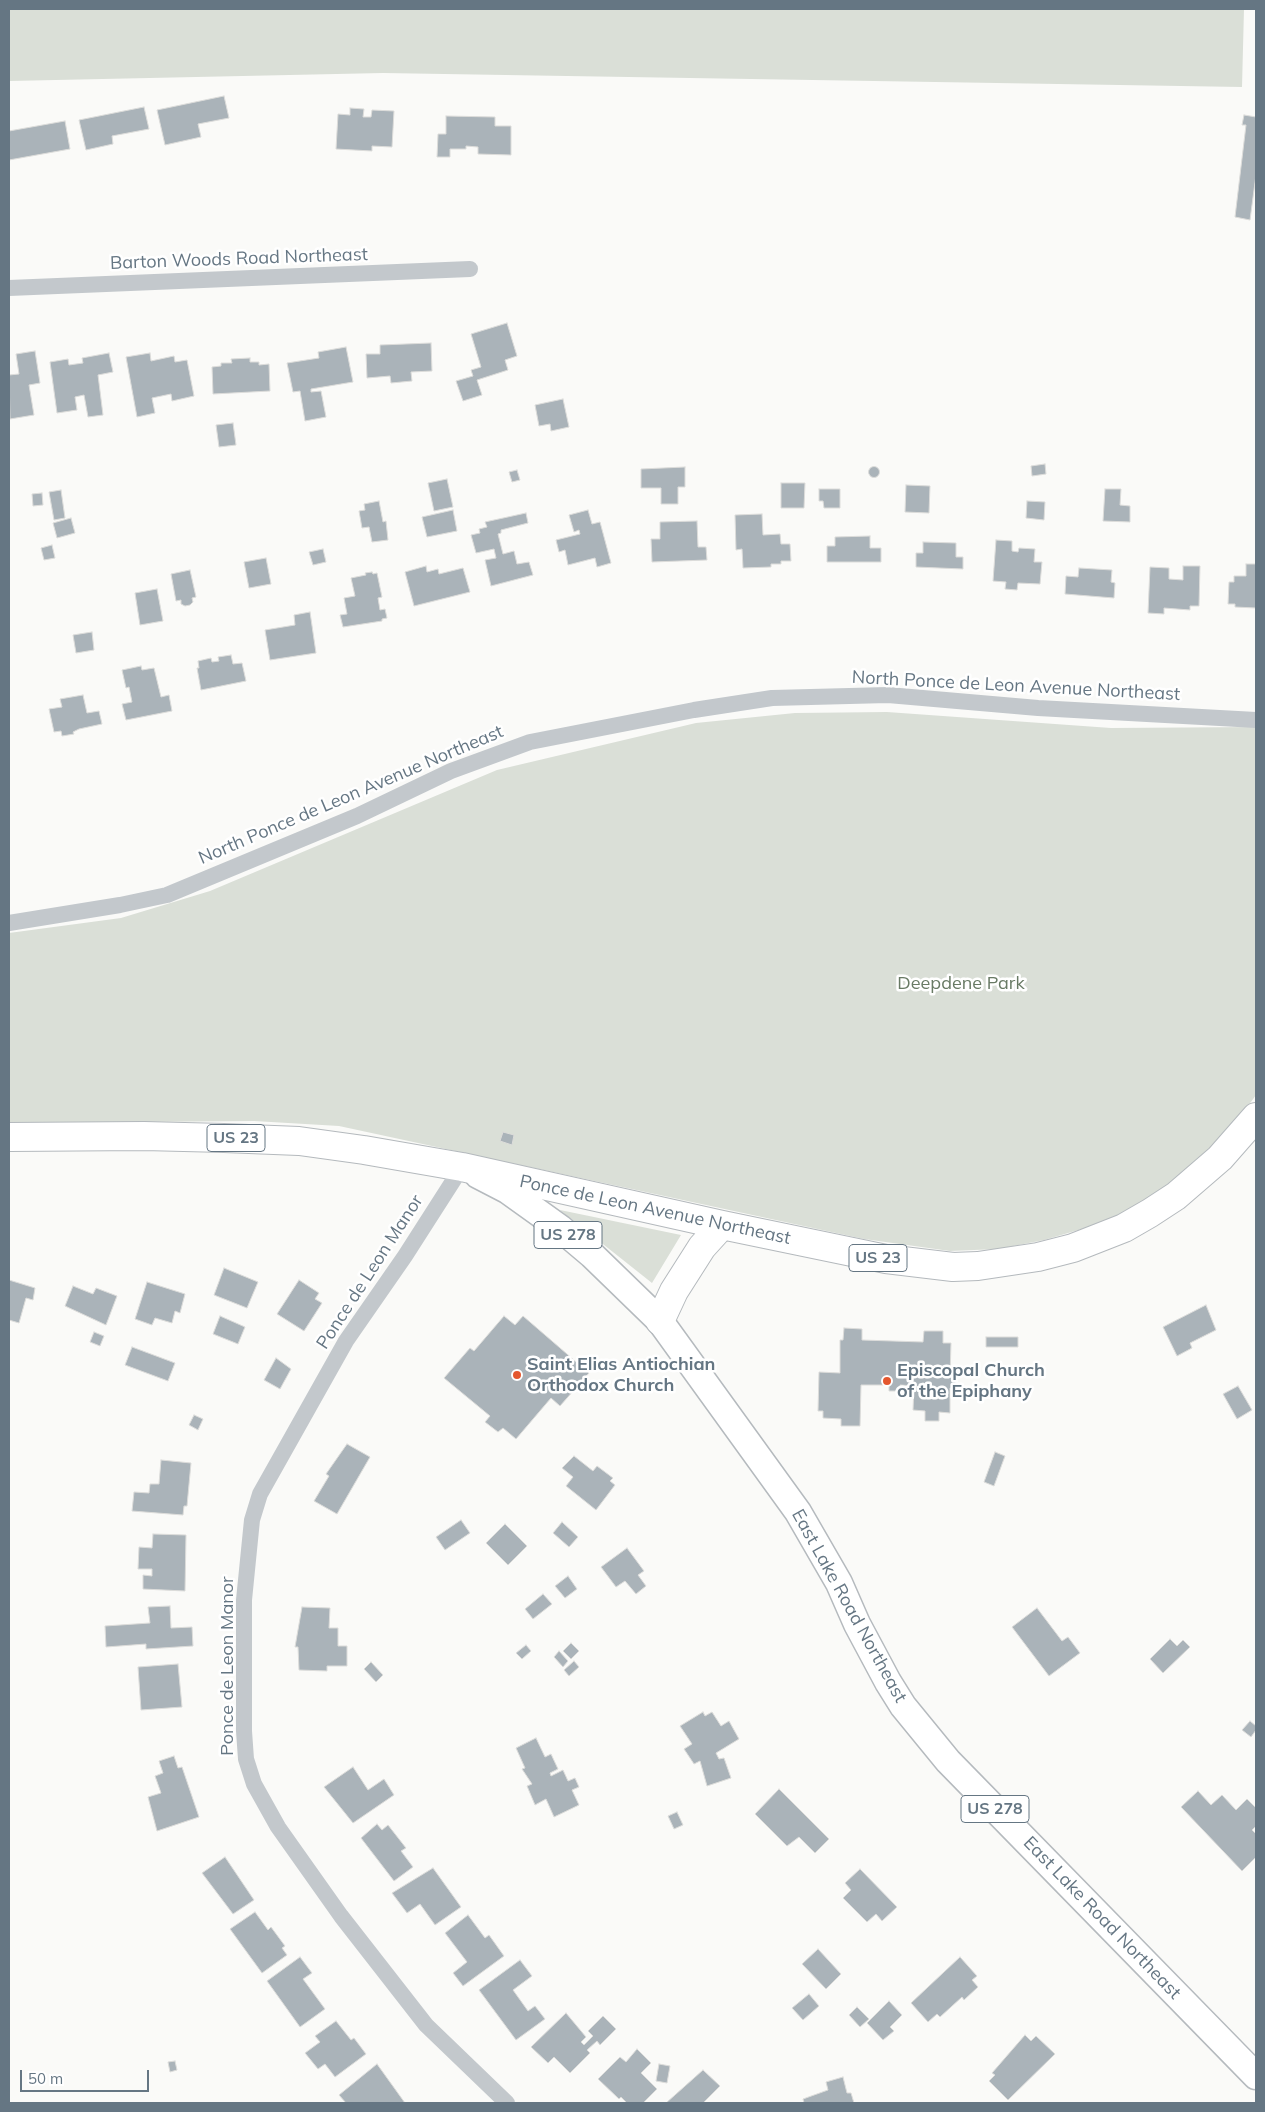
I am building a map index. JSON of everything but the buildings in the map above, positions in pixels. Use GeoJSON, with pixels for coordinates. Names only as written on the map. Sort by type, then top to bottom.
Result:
{"type":"FeatureCollection","features":[{"type":"Feature","properties":{"kind":"highway","name":"Ponce de Leon Avenue Northeast"},"geometry":{"type":"LineString","coordinates":[[9,1137],[144,1136],[299,1141],[462,1167],[722,1225],[886,1259],[954,1267],[978,1266],[1038,1257],[1073,1248],[1124,1228],[1176,1196],[1220,1158],[1256,1117]]}},
{"type":"Feature","properties":{"kind":"highway"},"geometry":{"type":"LineString","coordinates":[[660,1321],[674,1291],[702,1247],[722,1225]]}},
{"type":"Feature","properties":{"kind":"main road","name":"East Lake Road Northeast"},"geometry":{"type":"LineString","coordinates":[[462,1167],[507,1190],[560,1228],[592,1255],[660,1321],[798,1512],[839,1583],[857,1624],[888,1682],[914,1721],[948,1761],[1256,2076]]}},
{"type":"Feature","properties":{"kind":"street","name":"Barton Woods Road Northeast"},"geometry":{"type":"LineString","coordinates":[[9,288],[470,269]]}},
{"type":"Feature","properties":{"kind":"street","name":"North Ponce de Leon Avenue Northeast"},"geometry":{"type":"LineString","coordinates":[[9,923],[120,905],[167,894],[357,816],[451,771],[530,742],[694,710],[772,698],[888,695],[1030,707],[1256,720]]}},
{"type":"Feature","properties":{"kind":"street","name":"Ponce de Leon Manor"},"geometry":{"type":"LineString","coordinates":[[462,1167],[405,1256],[346,1341],[260,1494],[252,1520],[244,1600],[244,1731],[246,1759],[254,1784],[278,1826],[330,1900],[426,2025],[507,2103]]}},
{"type":"Feature","properties":{"kind":"green space"},"geometry":{"type":"Polygon","coordinates":[[[9,9],[1244,9],[1242,87],[383,73],[9,81],[9,9]]]}},
{"type":"Feature","properties":{"kind":"green space","name":"Deepdene Park"},"geometry":{"type":"Polygon","coordinates":[[[887,712],[1111,728],[1256,727],[1256,1095],[1243,1113],[1205,1155],[1159,1194],[1106,1222],[1044,1240],[998,1249],[950,1251],[864,1239],[339,1126],[254,1121],[9,1123],[9,933],[121,918],[210,891],[497,770],[696,723],[795,713],[887,712]]]}},
{"type":"Feature","properties":{"kind":"green space"},"geometry":{"type":"Polygon","coordinates":[[[560,1210],[681,1235],[652,1283],[560,1210]]]}},
{"type":"Feature","properties":{"kind":"place","name":"Saint Elias Antiochian Orthodox Church"},"geometry":{"type":"Point","coordinates":[517,1375]}},
{"type":"Feature","properties":{"kind":"place","name":"Episcopal Church of the Epiphany"},"geometry":{"type":"Point","coordinates":[887,1381]}}]}
